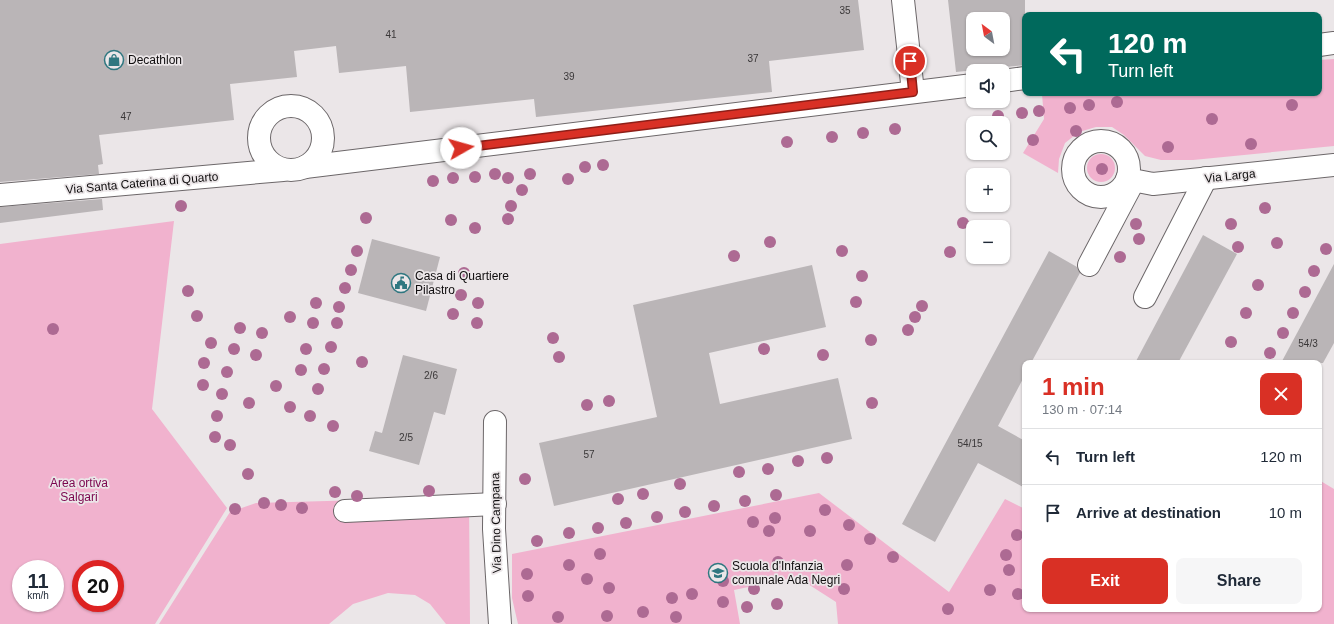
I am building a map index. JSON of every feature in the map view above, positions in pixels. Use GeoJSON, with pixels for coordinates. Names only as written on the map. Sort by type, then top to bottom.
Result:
{"type":"FeatureCollection","features":[{"type":"Feature","properties":{"kind":"street"},"geometry":{"type":"LineString","coordinates":[[903,0],[913,92]]}},
{"type":"Feature","properties":{"kind":"street"},"geometry":{"type":"LineString","coordinates":[[1322,45],[1334,43]]}},
{"type":"Feature","properties":{"kind":"street"},"geometry":{"type":"LineString","coordinates":[[1010,80],[1022,78]]}},
{"type":"Feature","properties":{"kind":"street"},"geometry":{"type":"LineString","coordinates":[[305,167],[314,161],[320,152],[323,141],[322,130],[318,121],[312,113],[303,108],[293,106],[283,107],[274,111],[266,118],[261,126],[259,136],[260,147],[265,157],[273,165],[283,170],[294,171],[305,167],[966,86]]}},
{"type":"Feature","properties":{"kind":"street","name":"Via Larga"},"geometry":{"type":"LineString","coordinates":[[1089,265],[1131,179],[1153,184],[1334,165]]}},
{"type":"Feature","properties":{"kind":"street","name":"Via Santa Caterina di Quarto"},"geometry":{"type":"LineString","coordinates":[[0,195],[283,170]]}},
{"type":"Feature","properties":{"kind":"street"},"geometry":{"type":"LineString","coordinates":[[1145,297],[1206,178]]}},
{"type":"Feature","properties":{"kind":"street","name":"Via Dino Campana"},"geometry":{"type":"LineString","coordinates":[[495,422],[494,529],[500,624]]}},
{"type":"Feature","properties":{"kind":"street"},"geometry":{"type":"LineString","coordinates":[[345,511],[495,504]]}},
{"type":"Feature","properties":{"kind":"green space"},"geometry":{"type":"Polygon","coordinates":[[[1334,59],[1334,146],[1193,160],[1161,160],[1145,156],[1124,135],[1112,127],[1096,127],[1079,132],[1065,143],[1059,159],[1058,173],[1023,153],[1044,119],[1042,96],[1322,96],[1322,60],[1334,59]]]}},
{"type":"Feature","properties":{"kind":"green space"},"geometry":{"type":"Polygon","coordinates":[[[1101,154],[1107,155],[1111,158],[1114,162],[1114,174],[1111,178],[1107,181],[1101,182],[1095,181],[1091,178],[1088,174],[1087,168],[1088,162],[1091,158],[1095,155],[1101,154]]]}},
{"type":"Feature","properties":{"kind":"green space","name":"Area ortiva Salgari"},"geometry":{"type":"Polygon","coordinates":[[[174,221],[152,409],[227,508],[155,624],[0,624],[0,244],[174,221]]]}},
{"type":"Feature","properties":{"kind":"green space","name":"Scuola d'Infanzia comunale Ada Negri"},"geometry":{"type":"Polygon","coordinates":[[[1322,482],[1334,489],[1334,624],[838,624],[836,602],[797,577],[734,590],[740,624],[518,624],[512,598],[512,554],[819,493],[949,592],[1005,499],[1022,508],[1022,612],[1322,612],[1322,482]]]}},
{"type":"Feature","properties":{"kind":"green space"},"geometry":{"type":"Polygon","coordinates":[[[469,497],[470,624],[446,624],[430,604],[415,595],[388,593],[353,604],[329,624],[159,624],[230,512],[256,503],[469,497]]]}},
{"type":"Feature","properties":{"kind":"building"},"geometry":{"type":"Polygon","coordinates":[[[0,0],[858,0],[864,50],[769,61],[772,92],[536,117],[534,99],[410,112],[406,66],[339,73],[336,46],[294,51],[297,77],[230,84],[234,120],[99,135],[103,164],[98,165],[99,174],[0,182],[0,0]]]}},
{"type":"Feature","properties":{"kind":"building"},"geometry":{"type":"Polygon","coordinates":[[[948,0],[1025,0],[1025,12],[1022,12],[1022,65],[1010,67],[1010,64],[966,64],[966,71],[956,72],[948,0]]]}},
{"type":"Feature","properties":{"kind":"building"},"geometry":{"type":"Polygon","coordinates":[[[102,199],[103,210],[0,223],[0,207],[102,199]]]}},
{"type":"Feature","properties":{"kind":"building"},"geometry":{"type":"Polygon","coordinates":[[[1203,235],[1237,254],[1180,360],[1137,360],[1203,235]]]}},
{"type":"Feature","properties":{"kind":"building"},"geometry":{"type":"Polygon","coordinates":[[[372,239],[440,257],[426,311],[358,293],[372,239]]]}},
{"type":"Feature","properties":{"kind":"building"},"geometry":{"type":"Polygon","coordinates":[[[1049,251],[1077,267],[1080,273],[1033,360],[1022,360],[1022,381],[998,426],[1022,439],[1022,486],[978,463],[935,542],[902,524],[1049,251]]]}},
{"type":"Feature","properties":{"kind":"building"},"geometry":{"type":"Polygon","coordinates":[[[1334,264],[1334,343],[1323,363],[1322,360],[1283,360],[1334,264]]]}},
{"type":"Feature","properties":{"kind":"building"},"geometry":{"type":"Polygon","coordinates":[[[812,265],[826,327],[709,353],[720,404],[838,378],[852,439],[554,506],[539,443],[657,417],[633,305],[812,265]]]}},
{"type":"Feature","properties":{"kind":"building"},"geometry":{"type":"Polygon","coordinates":[[[403,355],[457,369],[445,415],[434,412],[419,465],[369,451],[375,431],[382,433],[403,355]]]}},
{"type":"Feature","properties":{"kind":"place","name":"Decathlon"},"geometry":{"type":"Point","coordinates":[114,60]}},
{"type":"Feature","properties":{"kind":"place","name":"Casa di Quartiere Pilastro"},"geometry":{"type":"Point","coordinates":[401,283]}},
{"type":"Feature","properties":{"kind":"place","name":"Scuola d'Infanzia comunale Ada Negri"},"geometry":{"type":"Point","coordinates":[718,573]}},
{"type":"Feature","properties":{"kind":"route"},"geometry":{"type":"LineString","coordinates":[[461,148],[913,92],[910,61]]}}]}
